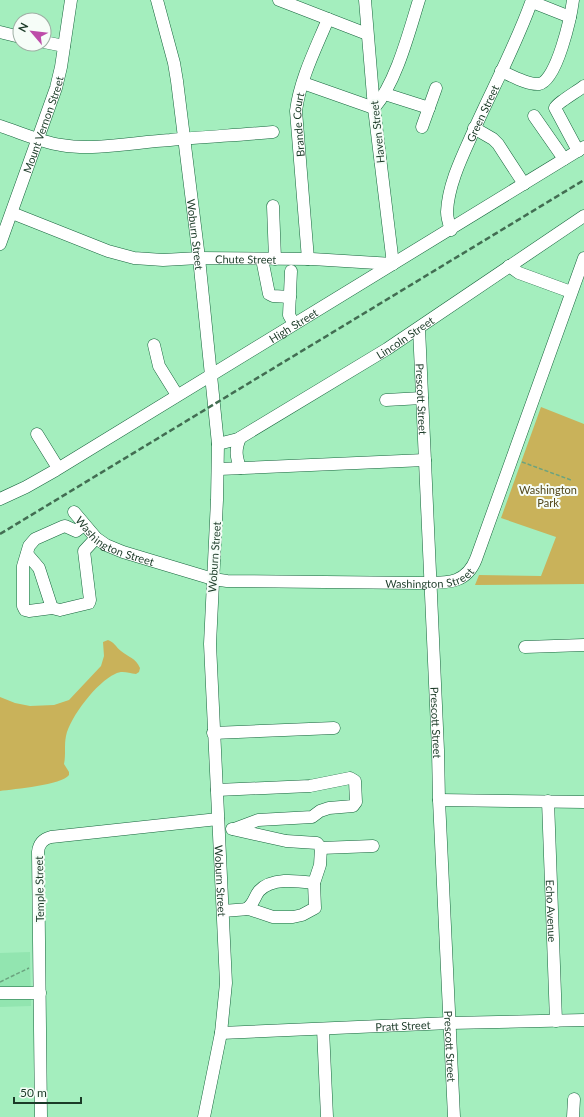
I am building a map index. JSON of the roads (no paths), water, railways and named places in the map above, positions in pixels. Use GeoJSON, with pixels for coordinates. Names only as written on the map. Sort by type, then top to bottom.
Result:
{"type":"FeatureCollection","features":[{"type":"Feature","properties":{"kind":"street","name":"Mount Vernon Street"},"geometry":{"type":"LineString","coordinates":[[0,244],[59,77],[71,0]]}},
{"type":"Feature","properties":{"kind":"street","name":"Woburn Street"},"geometry":{"type":"LineString","coordinates":[[158,0],[174,64],[199,258],[218,444],[219,469],[210,644],[226,983],[221,1033],[204,1117]]}},
{"type":"Feature","properties":{"kind":"street"},"geometry":{"type":"LineString","coordinates":[[279,0],[367,34]]}},
{"type":"Feature","properties":{"kind":"street","name":"Haven Street"},"geometry":{"type":"LineString","coordinates":[[366,0],[367,34],[374,108],[393,264]]}},
{"type":"Feature","properties":{"kind":"street"},"geometry":{"type":"LineString","coordinates":[[303,83],[374,108],[385,94],[397,65],[419,0]]}},
{"type":"Feature","properties":{"kind":"street"},"geometry":{"type":"LineString","coordinates":[[502,71],[532,83],[538,84],[544,82],[554,67],[568,28],[574,0]]}},
{"type":"Feature","properties":{"kind":"street"},"geometry":{"type":"LineString","coordinates":[[532,1],[570,17]]}},
{"type":"Feature","properties":{"kind":"street","name":"Green Street"},"geometry":{"type":"LineString","coordinates":[[451,230],[447,214],[448,201],[458,168],[474,128],[502,71],[532,1]]}},
{"type":"Feature","properties":{"kind":"street","name":"Brande Court"},"geometry":{"type":"LineString","coordinates":[[308,259],[296,124],[297,103],[303,83],[328,19]]}},
{"type":"Feature","properties":{"kind":"street"},"geometry":{"type":"LineString","coordinates":[[0,32],[12,35]]}},
{"type":"Feature","properties":{"kind":"street"},"geometry":{"type":"LineString","coordinates":[[52,44],[64,46]]}},
{"type":"Feature","properties":{"kind":"street"},"geometry":{"type":"LineString","coordinates":[[581,149],[555,108],[584,86]]}},
{"type":"Feature","properties":{"kind":"street"},"geometry":{"type":"LineString","coordinates":[[422,127],[436,88]]}},
{"type":"Feature","properties":{"kind":"street"},"geometry":{"type":"LineString","coordinates":[[385,94],[429,108]]}},
{"type":"Feature","properties":{"kind":"street"},"geometry":{"type":"LineString","coordinates":[[534,116],[564,159]]}},
{"type":"Feature","properties":{"kind":"street"},"geometry":{"type":"LineString","coordinates":[[0,126],[58,145],[71,146],[128,145],[273,132]]}},
{"type":"Feature","properties":{"kind":"street"},"geometry":{"type":"LineString","coordinates":[[474,128],[493,139],[498,144],[524,184]]}},
{"type":"Feature","properties":{"kind":"street","name":"High Street"},"geometry":{"type":"LineString","coordinates":[[0,500],[58,468],[451,230],[581,149]]}},
{"type":"Feature","properties":{"kind":"street"},"geometry":{"type":"LineString","coordinates":[[273,206],[275,259]]}},
{"type":"Feature","properties":{"kind":"street","name":"Chute Street"},"geometry":{"type":"LineString","coordinates":[[12,213],[108,252],[126,257],[163,260],[199,258],[308,259],[393,264]]}},
{"type":"Feature","properties":{"kind":"street","name":"Lincoln Street"},"geometry":{"type":"LineString","coordinates":[[218,444],[231,442],[240,438],[387,349],[584,216]]}},
{"type":"Feature","properties":{"kind":"street"},"geometry":{"type":"LineString","coordinates":[[262,259],[269,294],[273,296],[290,297]]}},
{"type":"Feature","properties":{"kind":"street","name":"Washington Street"},"geometry":{"type":"LineString","coordinates":[[74,512],[80,528],[106,545],[124,552],[213,579],[227,581],[430,582],[456,580],[465,576],[472,568],[487,531],[571,292],[584,261]]}},
{"type":"Feature","properties":{"kind":"street"},"geometry":{"type":"LineString","coordinates":[[509,266],[519,273],[571,292]]}},
{"type":"Feature","properties":{"kind":"street"},"geometry":{"type":"LineString","coordinates":[[291,270],[289,315],[294,324]]}},
{"type":"Feature","properties":{"kind":"street","name":"Prescott Street"},"geometry":{"type":"LineString","coordinates":[[419,328],[438,750],[438,800],[454,1117]]}},
{"type":"Feature","properties":{"kind":"street"},"geometry":{"type":"LineString","coordinates":[[154,345],[160,366],[177,395]]}},
{"type":"Feature","properties":{"kind":"street"},"geometry":{"type":"LineString","coordinates":[[386,400],[422,398]]}},
{"type":"Feature","properties":{"kind":"street"},"geometry":{"type":"LineString","coordinates":[[37,434],[58,468]]}},
{"type":"Feature","properties":{"kind":"street"},"geometry":{"type":"LineString","coordinates":[[240,438],[236,454],[240,468]]}},
{"type":"Feature","properties":{"kind":"street"},"geometry":{"type":"LineString","coordinates":[[219,469],[425,460]]}},
{"type":"Feature","properties":{"kind":"street"},"geometry":{"type":"LineString","coordinates":[[63,526],[80,528],[84,551],[89,602],[87,604],[60,610],[52,608],[29,611],[23,608],[23,568],[29,546],[35,539],[63,526]]}},
{"type":"Feature","properties":{"kind":"street"},"geometry":{"type":"LineString","coordinates":[[84,551],[96,538]]}},
{"type":"Feature","properties":{"kind":"street"},"geometry":{"type":"LineString","coordinates":[[27,554],[39,568],[52,608]]}},
{"type":"Feature","properties":{"kind":"street"},"geometry":{"type":"LineString","coordinates":[[525,647],[584,645]]}},
{"type":"Feature","properties":{"kind":"street"},"geometry":{"type":"LineString","coordinates":[[213,733],[334,728]]}},
{"type":"Feature","properties":{"kind":"street"},"geometry":{"type":"LineString","coordinates":[[217,790],[310,786],[350,778],[355,781],[356,802],[353,806],[324,809],[312,817],[258,820],[234,829]]}},
{"type":"Feature","properties":{"kind":"street"},"geometry":{"type":"LineString","coordinates":[[438,800],[584,802]]}},
{"type":"Feature","properties":{"kind":"street","name":"Echo Avenue"},"geometry":{"type":"LineString","coordinates":[[548,801],[556,1021]]}},
{"type":"Feature","properties":{"kind":"street"},"geometry":{"type":"LineString","coordinates":[[219,824],[286,841],[316,842],[321,848],[320,865],[314,883],[315,908],[302,915],[293,917],[278,917],[246,909],[223,911]]}},
{"type":"Feature","properties":{"kind":"street","name":"Temple Street"},"geometry":{"type":"LineString","coordinates":[[42,1117],[38,852],[40,844],[43,840],[51,837],[219,824]]}},
{"type":"Feature","properties":{"kind":"street"},"geometry":{"type":"LineString","coordinates":[[321,848],[373,846]]}},
{"type":"Feature","properties":{"kind":"street"},"geometry":{"type":"LineString","coordinates":[[246,909],[251,906],[259,892],[268,884],[294,881],[314,883]]}},
{"type":"Feature","properties":{"kind":"street"},"geometry":{"type":"LineString","coordinates":[[0,993],[40,993]]}},
{"type":"Feature","properties":{"kind":"street","name":"Pratt Street"},"geometry":{"type":"LineString","coordinates":[[221,1033],[450,1023],[584,1020]]}},
{"type":"Feature","properties":{"kind":"street"},"geometry":{"type":"LineString","coordinates":[[323,1029],[327,1117]]}},
{"type":"Feature","properties":{"kind":"street"},"geometry":{"type":"LineString","coordinates":[[573,1117],[574,1099]]}},
{"type":"Feature","properties":{"kind":"railway"},"geometry":{"type":"LineString","coordinates":[[0,534],[584,180]]}},
{"type":"Feature","properties":{"kind":"park label","name":"Washington Park"},"geometry":{"type":"Point","coordinates":[548,495]}}]}
